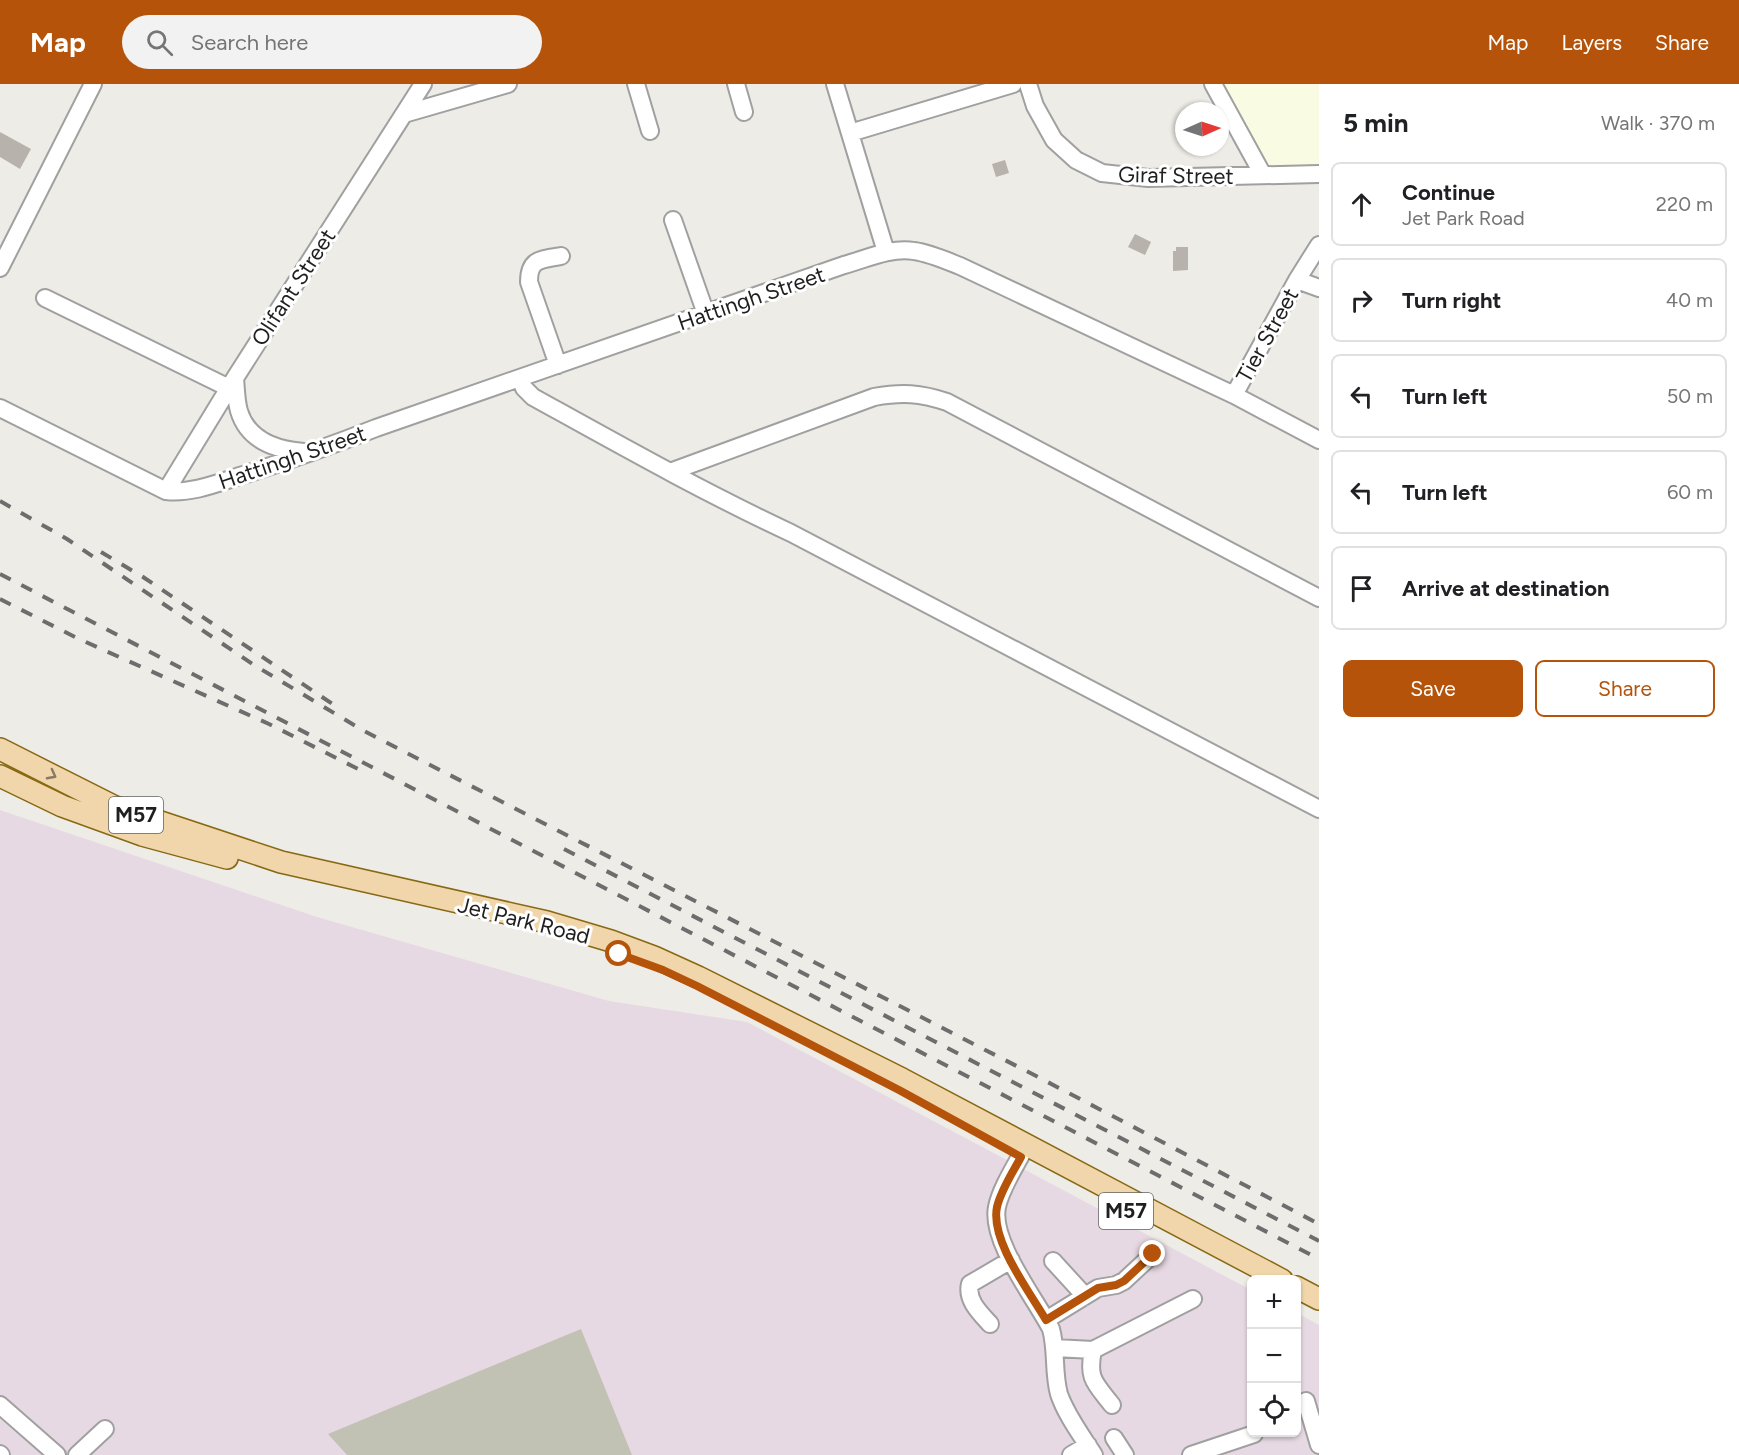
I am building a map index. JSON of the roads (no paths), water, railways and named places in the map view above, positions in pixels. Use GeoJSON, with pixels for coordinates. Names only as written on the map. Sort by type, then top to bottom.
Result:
{"type":"FeatureCollection","features":[{"type":"Feature","properties":{"kind":"main road","name":"Jet Park Road"},"geometry":{"type":"LineString","coordinates":[[0,748],[115,807],[281,862],[365,883],[547,922],[628,947],[698,976],[1024,1150],[1250,1275]]}},
{"type":"Feature","properties":{"kind":"main road","name":"Jet Park Road"},"geometry":{"type":"LineString","coordinates":[[0,776],[62,806],[159,841],[285,873],[556,935],[650,965],[697,986],[899,1090],[1272,1275]]}},
{"type":"Feature","properties":{"kind":"main road"},"geometry":{"type":"LineString","coordinates":[[1301,1290],[1319,1299]]}},
{"type":"Feature","properties":{"kind":"main road"},"geometry":{"type":"LineString","coordinates":[[1301,1302],[1319,1311]]}},
{"type":"Feature","properties":{"kind":"street"},"geometry":{"type":"LineString","coordinates":[[0,268],[93,84]]}},
{"type":"Feature","properties":{"kind":"street","name":"Olifant Street"},"geometry":{"type":"LineString","coordinates":[[166,491],[232,383],[423,84]]}},
{"type":"Feature","properties":{"kind":"street"},"geometry":{"type":"LineString","coordinates":[[404,114],[508,84]]}},
{"type":"Feature","properties":{"kind":"street"},"geometry":{"type":"LineString","coordinates":[[636,84],[650,131]]}},
{"type":"Feature","properties":{"kind":"street"},"geometry":{"type":"LineString","coordinates":[[736,84],[744,112]]}},
{"type":"Feature","properties":{"kind":"street"},"geometry":{"type":"LineString","coordinates":[[835,84],[886,252]]}},
{"type":"Feature","properties":{"kind":"street"},"geometry":{"type":"LineString","coordinates":[[850,133],[1013,84]]}},
{"type":"Feature","properties":{"kind":"street","name":"Giraf Street"},"geometry":{"type":"LineString","coordinates":[[1028,84],[1035,106],[1054,140],[1076,160],[1102,173],[1148,178],[1319,174]]}},
{"type":"Feature","properties":{"kind":"street"},"geometry":{"type":"LineString","coordinates":[[1213,84],[1263,176]]}},
{"type":"Feature","properties":{"kind":"street"},"geometry":{"type":"LineString","coordinates":[[673,220],[706,314]]}},
{"type":"Feature","properties":{"kind":"street","name":"Tier Street"},"geometry":{"type":"LineString","coordinates":[[1234,395],[1297,280],[1319,245]]}},
{"type":"Feature","properties":{"kind":"street","name":"Hattingh Street"},"geometry":{"type":"LineString","coordinates":[[166,491],[177,492],[202,488],[312,453],[520,378],[886,252],[914,250],[960,266],[1234,395],[1319,440]]}},
{"type":"Feature","properties":{"kind":"street"},"geometry":{"type":"LineString","coordinates":[[558,365],[529,282],[530,267],[535,262],[561,256]]}},
{"type":"Feature","properties":{"kind":"street"},"geometry":{"type":"LineString","coordinates":[[1297,280],[1319,288]]}},
{"type":"Feature","properties":{"kind":"street"},"geometry":{"type":"LineString","coordinates":[[45,298],[232,383],[238,410],[250,431],[261,441],[275,448],[312,453]]}},
{"type":"Feature","properties":{"kind":"street"},"geometry":{"type":"LineString","coordinates":[[520,378],[524,388],[533,398],[670,472],[802,538],[1319,809]]}},
{"type":"Feature","properties":{"kind":"street"},"geometry":{"type":"LineString","coordinates":[[670,472],[874,397],[898,393],[924,394],[947,402],[1319,598]]}},
{"type":"Feature","properties":{"kind":"street"},"geometry":{"type":"LineString","coordinates":[[0,408],[166,491]]}},
{"type":"Feature","properties":{"kind":"street"},"geometry":{"type":"LineString","coordinates":[[1024,1150],[997,1208],[999,1236],[1051,1329],[1055,1348],[1058,1391],[1062,1403],[1091,1450],[1071,1455]]}},
{"type":"Feature","properties":{"kind":"street"},"geometry":{"type":"LineString","coordinates":[[1046,1320],[1098,1288],[1124,1281],[1153,1254]]}},
{"type":"Feature","properties":{"kind":"street"},"geometry":{"type":"LineString","coordinates":[[990,1324],[971,1300],[970,1284],[1011,1260]]}},
{"type":"Feature","properties":{"kind":"street"},"geometry":{"type":"LineString","coordinates":[[1053,1261],[1084,1296]]}},
{"type":"Feature","properties":{"kind":"street"},"geometry":{"type":"LineString","coordinates":[[1055,1348],[1093,1350],[1193,1299]]}},
{"type":"Feature","properties":{"kind":"street"},"geometry":{"type":"LineString","coordinates":[[1093,1350],[1090,1367],[1093,1382],[1112,1405]]}},
{"type":"Feature","properties":{"kind":"street"},"geometry":{"type":"LineString","coordinates":[[1306,1401],[1319,1445]]}},
{"type":"Feature","properties":{"kind":"street"},"geometry":{"type":"LineString","coordinates":[[0,1406],[57,1455]]}},
{"type":"Feature","properties":{"kind":"street"},"geometry":{"type":"LineString","coordinates":[[0,1420],[40,1455]]}},
{"type":"Feature","properties":{"kind":"street"},"geometry":{"type":"LineString","coordinates":[[76,1455],[105,1429]]}},
{"type":"Feature","properties":{"kind":"street"},"geometry":{"type":"LineString","coordinates":[[1191,1455],[1209,1452],[1247,1437]]}},
{"type":"Feature","properties":{"kind":"street"},"geometry":{"type":"LineString","coordinates":[[1114,1438],[1125,1455]]}},
{"type":"Feature","properties":{"kind":"railway"},"geometry":{"type":"LineString","coordinates":[[0,501],[67,539],[254,665],[364,731],[1319,1224]]}},
{"type":"Feature","properties":{"kind":"railway"},"geometry":{"type":"LineString","coordinates":[[101,552],[143,577],[334,705]]}},
{"type":"Feature","properties":{"kind":"railway"},"geometry":{"type":"LineString","coordinates":[[0,574],[1319,1259]]}},
{"type":"Feature","properties":{"kind":"railway"},"geometry":{"type":"LineString","coordinates":[[0,599],[79,639],[269,724],[366,773]]}},
{"type":"Feature","properties":{"kind":"railway"},"geometry":{"type":"LineString","coordinates":[[564,849],[1319,1241]]}}]}
